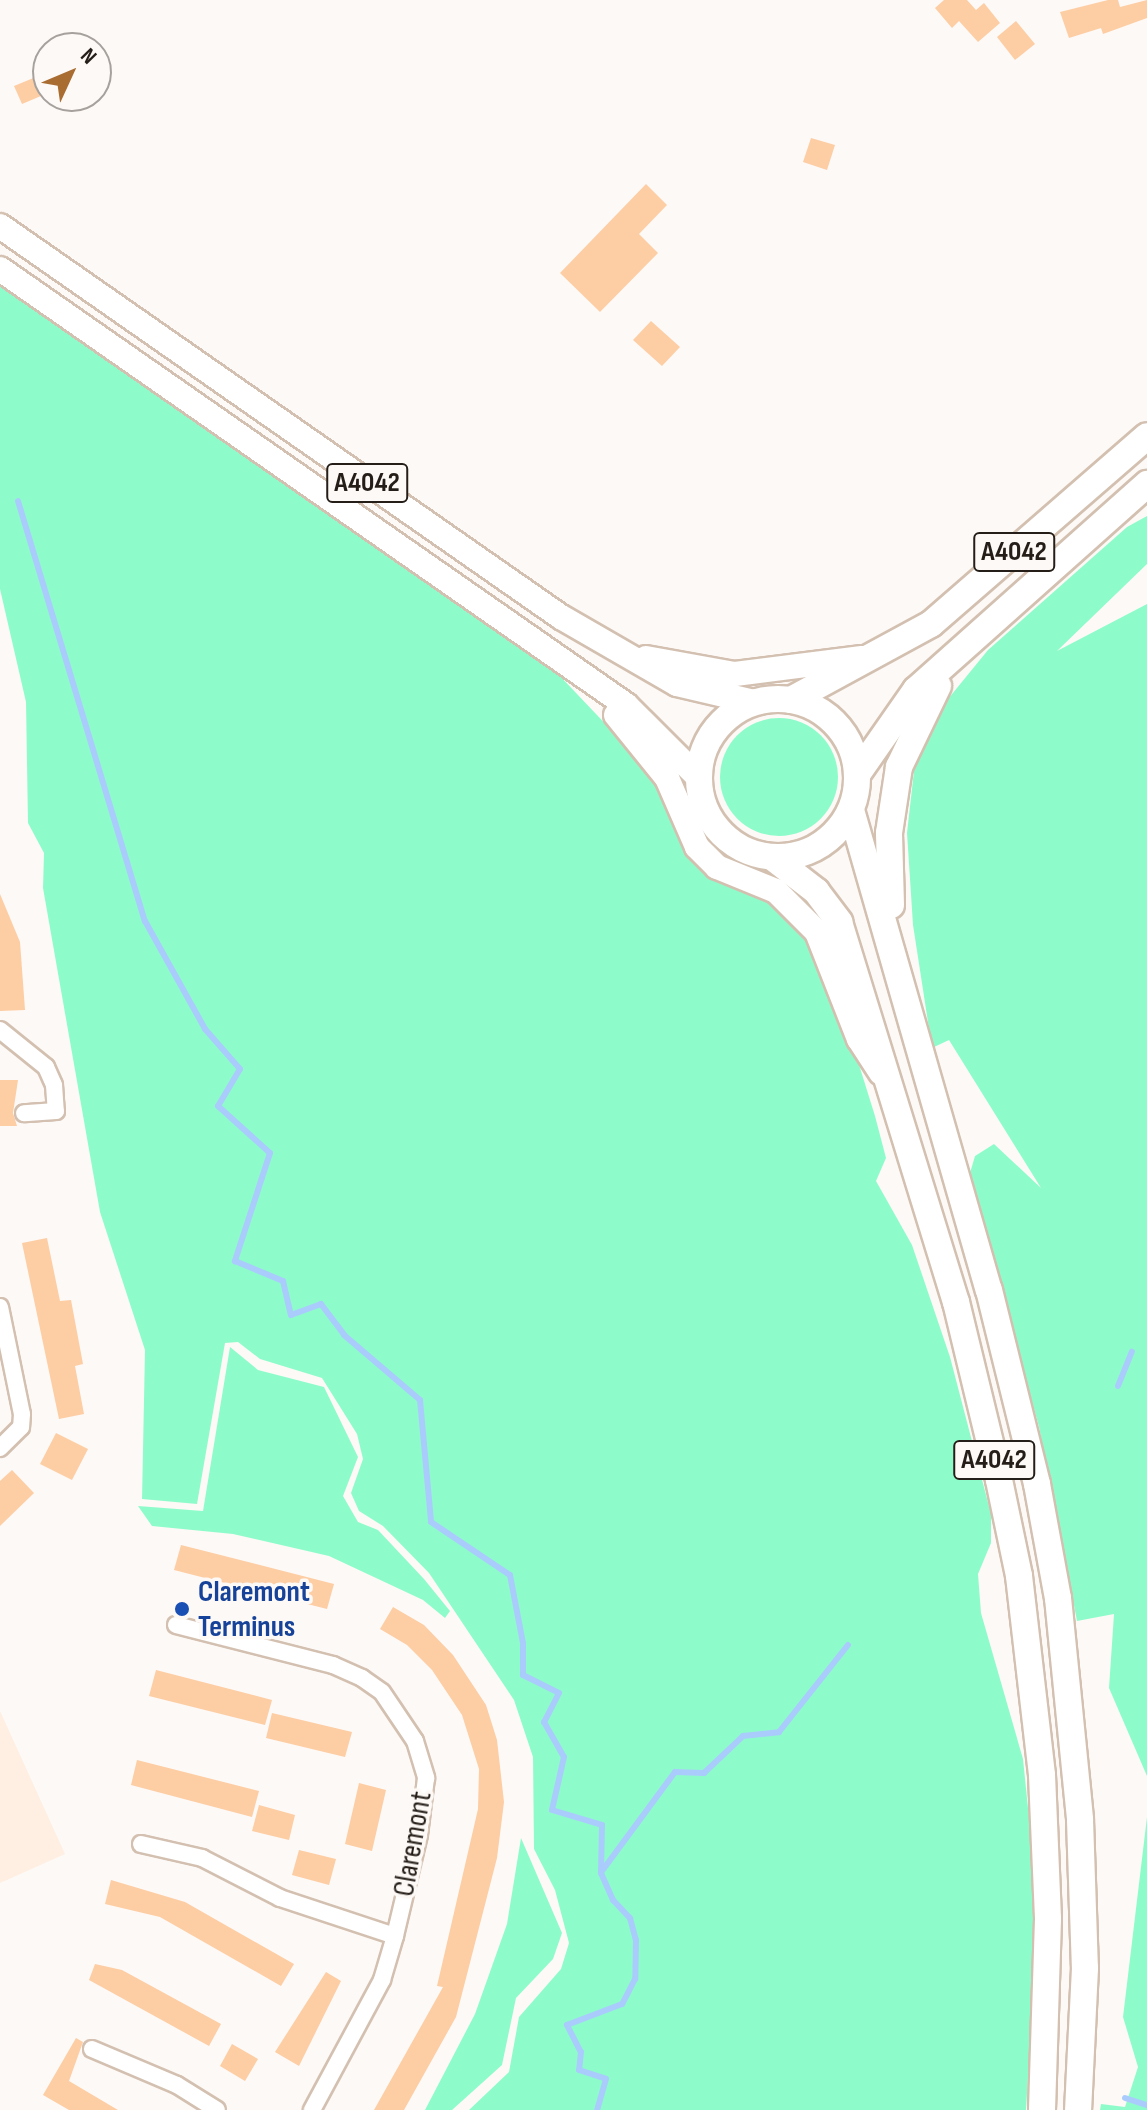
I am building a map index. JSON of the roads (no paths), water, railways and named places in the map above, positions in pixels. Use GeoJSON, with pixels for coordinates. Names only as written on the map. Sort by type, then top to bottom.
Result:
{"type":"FeatureCollection","features":[{"type":"Feature","properties":{"kind":"highway","name":"A4042"},"geometry":{"type":"LineString","coordinates":[[791,700],[931,624],[1147,436]]}},
{"type":"Feature","properties":{"kind":"highway","name":"A4042"},"geometry":{"type":"LineString","coordinates":[[858,773],[916,690],[965,643],[1147,484]]}},
{"type":"Feature","properties":{"kind":"highway","name":"A4042"},"geometry":{"type":"LineString","coordinates":[[893,956],[889,833],[899,767],[921,711],[965,643]]}},
{"type":"Feature","properties":{"kind":"highway"},"geometry":{"type":"LineString","coordinates":[[791,700],[816,708],[837,725],[852,747],[858,773],[851,810],[819,846],[772,857],[729,840],[702,802],[699,778],[714,731],[754,702],[791,700]]}},
{"type":"Feature","properties":{"kind":"highway","name":"A4042"},"geometry":{"type":"LineString","coordinates":[[851,810],[989,1290],[1037,1484],[1058,1598],[1080,1820],[1085,1968],[1078,2110]]}},
{"type":"Feature","properties":{"kind":"highway","name":"A4042"},"geometry":{"type":"LineString","coordinates":[[772,857],[816,891],[839,922],[967,1344],[1019,1576],[1044,1814],[1048,1919],[1042,2110]]}},
{"type":"Feature","properties":{"kind":"main road","name":"A4042"},"geometry":{"type":"LineString","coordinates":[[0,226],[620,653],[677,684],[754,702]]}},
{"type":"Feature","properties":{"kind":"main road","name":"A4042"},"geometry":{"type":"LineString","coordinates":[[0,269],[559,662],[626,705],[699,778]]}},
{"type":"Feature","properties":{"kind":"main road"},"geometry":{"type":"LineString","coordinates":[[620,653],[735,674],[806,669],[872,656]]}},
{"type":"Feature","properties":{"kind":"main road"},"geometry":{"type":"LineString","coordinates":[[559,662],[621,720],[667,778],[697,847],[717,867],[776,891],[817,932],[859,1039],[889,1086]]}},
{"type":"Feature","properties":{"kind":"street"},"geometry":{"type":"LineString","coordinates":[[0,1030],[46,1067],[54,1085],[56,1111],[24,1113]]}},
{"type":"Feature","properties":{"kind":"street"},"geometry":{"type":"LineString","coordinates":[[0,1307],[22,1414],[21,1427],[0,1448]]}},
{"type":"Feature","properties":{"kind":"street","name":"Claremont"},"geometry":{"type":"LineString","coordinates":[[176,1625],[333,1665],[382,1692],[415,1741],[426,1778],[419,1835],[382,1980],[312,2110]]}},
{"type":"Feature","properties":{"kind":"street","name":"Claremont"},"geometry":{"type":"LineString","coordinates":[[141,1844],[202,1858],[280,1898],[395,1936]]}},
{"type":"Feature","properties":{"kind":"street"},"geometry":{"type":"LineString","coordinates":[[92,2049],[177,2085],[217,2110]]}},
{"type":"Feature","properties":{"kind":"waterway"},"geometry":{"type":"LineString","coordinates":[[18,501],[145,921],[205,1029],[240,1069],[218,1106],[270,1153],[235,1261],[283,1281],[291,1315],[321,1304],[344,1335],[420,1400],[431,1522],[510,1575],[523,1643],[523,1675],[559,1693],[544,1722],[564,1757],[552,1810],[602,1825],[601,1873],[613,1900],[630,1918],[636,1940],[635,1979],[622,2004],[567,2025],[581,2052],[579,2070],[606,2079],[597,2110]]}},
{"type":"Feature","properties":{"kind":"waterway"},"geometry":{"type":"LineString","coordinates":[[1118,1386],[1132,1352]]}},
{"type":"Feature","properties":{"kind":"waterway"},"geometry":{"type":"LineString","coordinates":[[602,1871],[675,1772],[704,1773],[743,1736],[779,1732],[848,1645]]}},
{"type":"Feature","properties":{"kind":"waterway"},"geometry":{"type":"LineString","coordinates":[[1125,2098],[1147,2105]]}},
{"type":"Feature","properties":{"kind":"place","name":"Claremont Terminus"},"geometry":{"type":"Point","coordinates":[182,1609]}}]}
